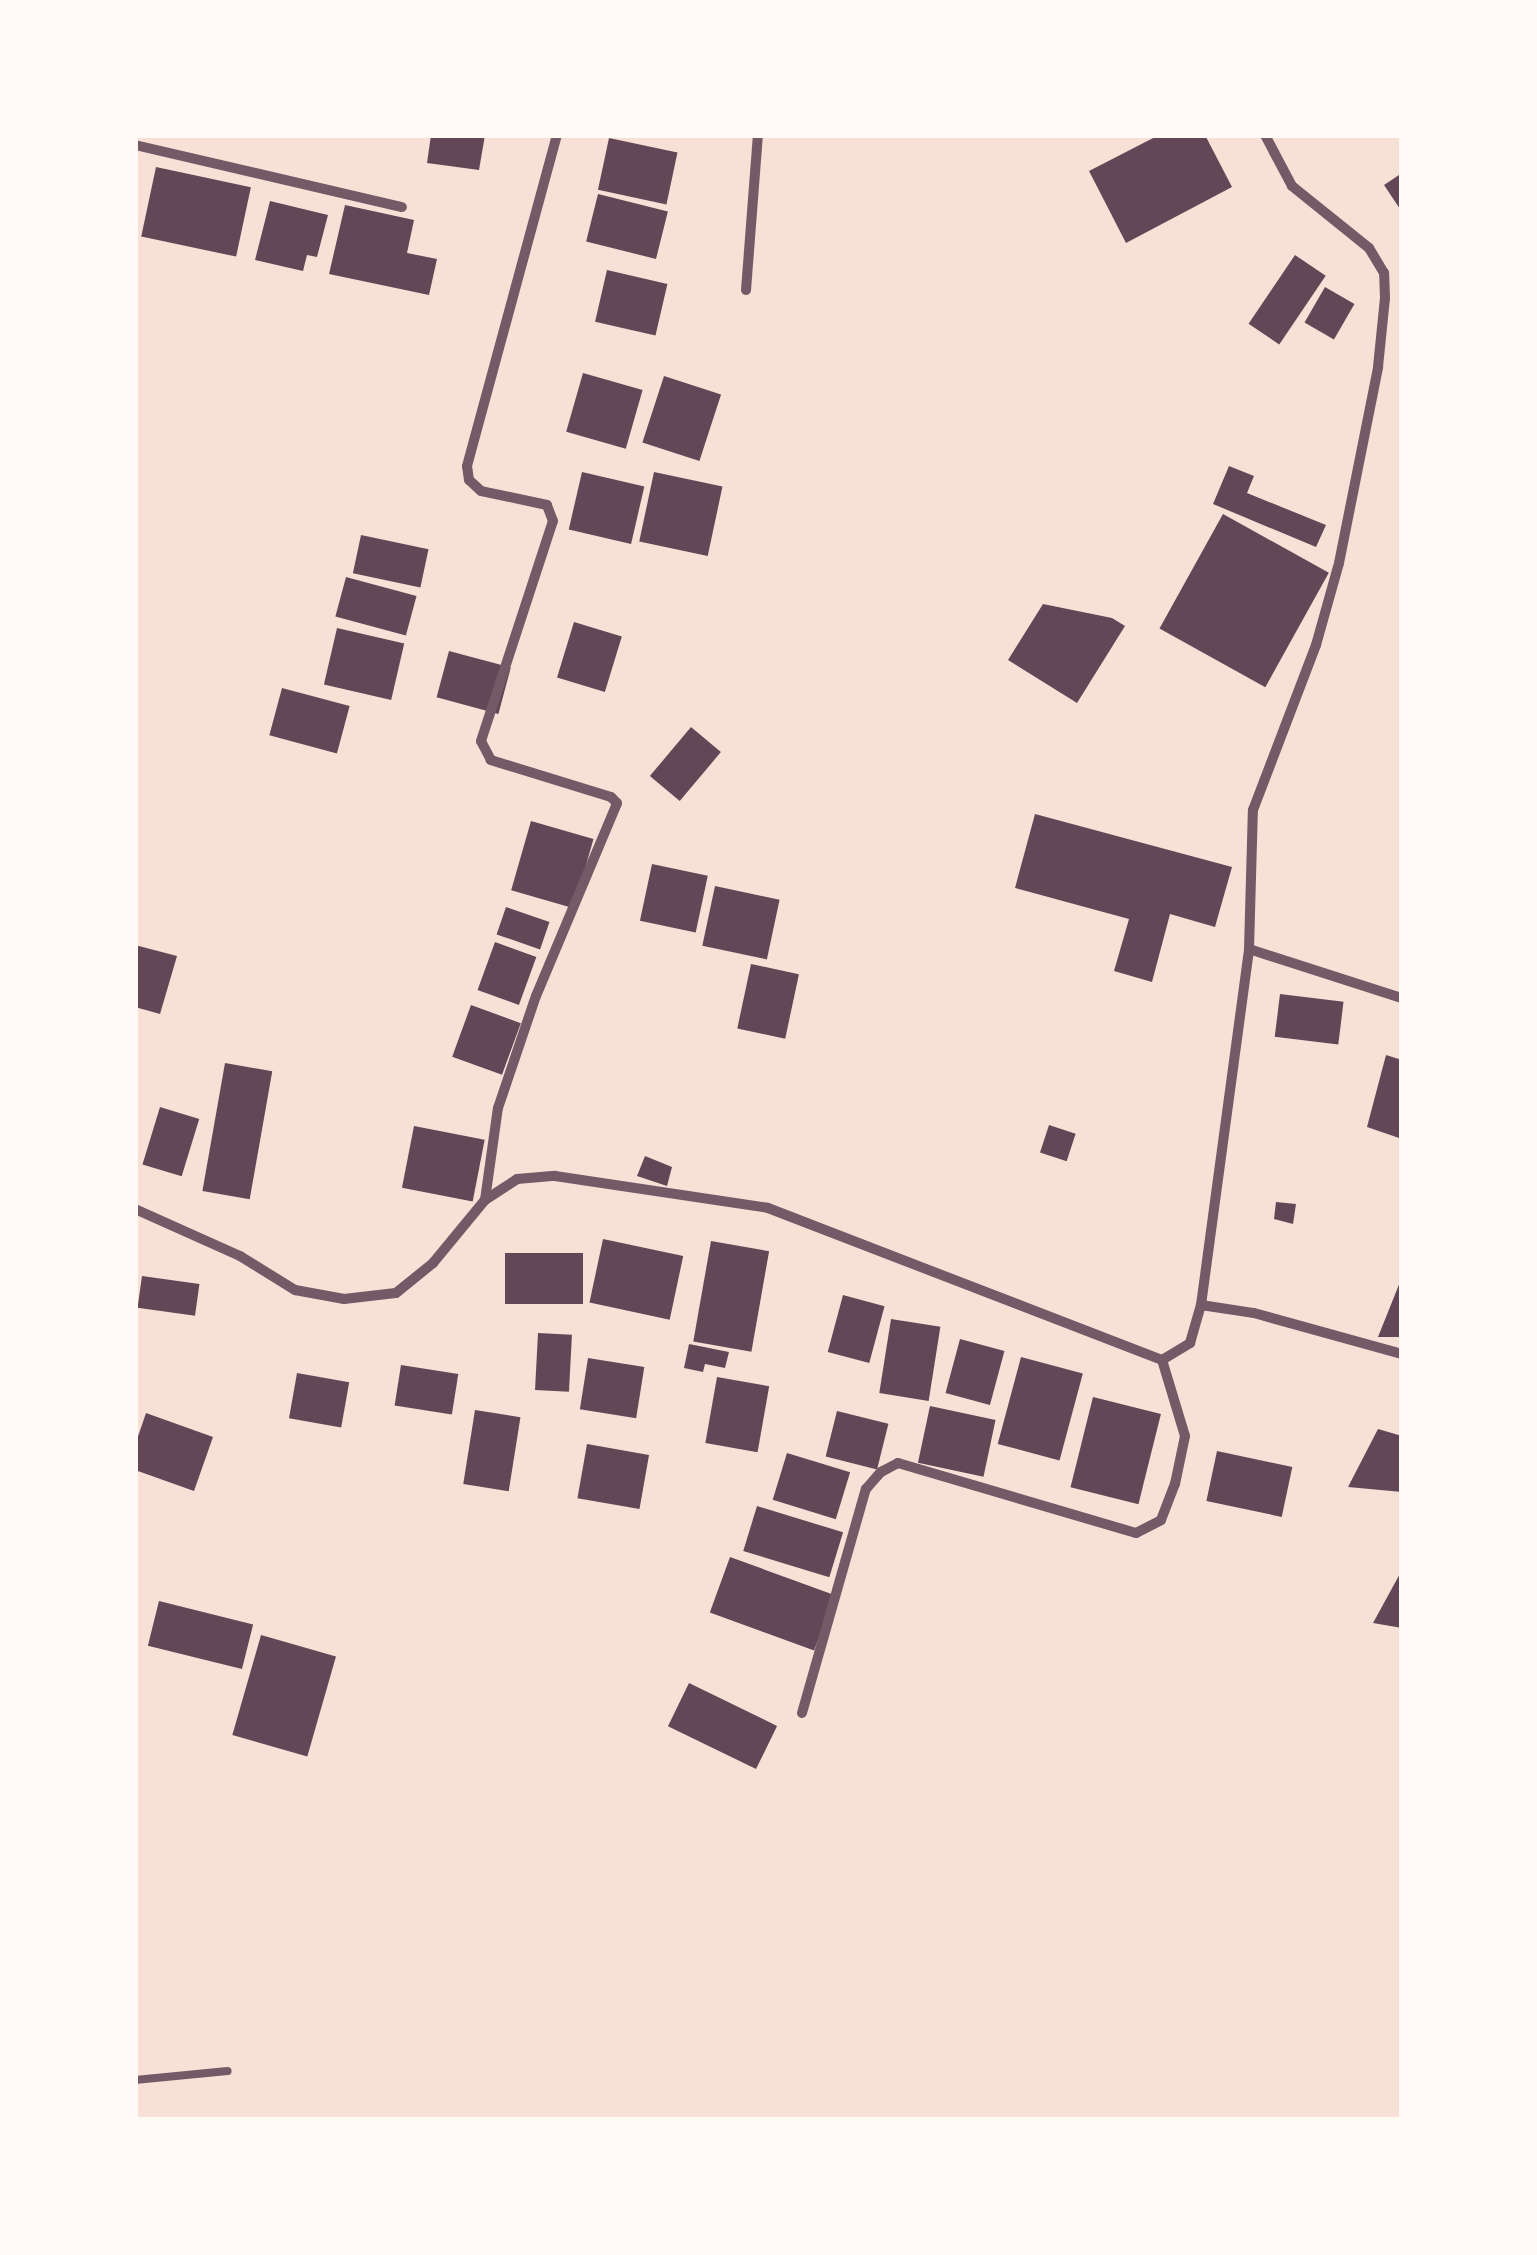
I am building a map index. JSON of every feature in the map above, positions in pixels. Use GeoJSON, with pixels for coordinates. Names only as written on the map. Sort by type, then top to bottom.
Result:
{"type":"FeatureCollection","features":[{"type":"Feature","properties":{"kind":"street"},"geometry":{"type":"LineString","coordinates":[[485,1200],[498,1108],[536,996],[616,803],[611,797],[491,760],[481,741],[553,521],[546,505],[481,491],[469,480],[467,466],[558,135]]}},
{"type":"Feature","properties":{"kind":"street"},"geometry":{"type":"LineString","coordinates":[[746,290],[758,135]]}},
{"type":"Feature","properties":{"kind":"street"},"geometry":{"type":"LineString","coordinates":[[1162,1360],[1190,1343],[1202,1305],[1249,949],[1253,810],[1316,645],[1339,563],[1378,367],[1385,298],[1384,274],[1369,248],[1292,186],[1265,135]]}},
{"type":"Feature","properties":{"kind":"street"},"geometry":{"type":"LineString","coordinates":[[135,145],[402,208]]}},
{"type":"Feature","properties":{"kind":"street"},"geometry":{"type":"LineString","coordinates":[[1249,949],[1402,998]]}},
{"type":"Feature","properties":{"kind":"street"},"geometry":{"type":"LineString","coordinates":[[135,1209],[240,1256],[295,1290],[344,1299],[396,1293],[434,1264],[485,1200],[517,1179],[555,1176],[768,1208],[1162,1360]]}},
{"type":"Feature","properties":{"kind":"street"},"geometry":{"type":"LineString","coordinates":[[1202,1305],[1254,1313],[1402,1354]]}},
{"type":"Feature","properties":{"kind":"street"},"geometry":{"type":"LineString","coordinates":[[802,1713],[866,1489],[881,1472],[898,1463],[1136,1533],[1161,1520],[1175,1484],[1184,1436],[1162,1360]]}},
{"type":"Feature","properties":{"kind":"lane"},"geometry":{"type":"LineString","coordinates":[[135,2080],[228,2071]]}},
{"type":"Feature","properties":{"kind":"building"},"geometry":{"type":"Polygon","coordinates":[[[431,135],[485,135],[479,170],[427,163],[431,135]]]}},
{"type":"Feature","properties":{"kind":"building"},"geometry":{"type":"Polygon","coordinates":[[[1159,135],[1205,135],[1232,187],[1126,243],[1089,171],[1159,135]]]}},
{"type":"Feature","properties":{"kind":"building"},"geometry":{"type":"Polygon","coordinates":[[[609,138],[677,153],[666,204],[598,190],[609,138]]]}},
{"type":"Feature","properties":{"kind":"building"},"geometry":{"type":"Polygon","coordinates":[[[156,167],[251,187],[236,257],[141,236],[156,167]]]}},
{"type":"Feature","properties":{"kind":"building"},"geometry":{"type":"Polygon","coordinates":[[[1402,173],[1402,212],[1384,185],[1402,173]]]}},
{"type":"Feature","properties":{"kind":"building"},"geometry":{"type":"Polygon","coordinates":[[[598,194],[668,211],[656,259],[586,242],[598,194]]]}},
{"type":"Feature","properties":{"kind":"building"},"geometry":{"type":"Polygon","coordinates":[[[270,201],[328,215],[317,257],[307,255],[303,271],[255,260],[270,201]]]}},
{"type":"Feature","properties":{"kind":"building"},"geometry":{"type":"Polygon","coordinates":[[[345,205],[414,220],[407,253],[437,259],[429,295],[329,274],[345,205]]]}},
{"type":"Feature","properties":{"kind":"building"},"geometry":{"type":"Polygon","coordinates":[[[1295,255],[1326,276],[1279,345],[1249,324],[1295,255]]]}},
{"type":"Feature","properties":{"kind":"building"},"geometry":{"type":"Polygon","coordinates":[[[607,270],[667,284],[655,336],[595,322],[607,270]]]}},
{"type":"Feature","properties":{"kind":"building"},"geometry":{"type":"Polygon","coordinates":[[[1325,287],[1354,304],[1334,340],[1304,323],[1325,287]]]}},
{"type":"Feature","properties":{"kind":"building"},"geometry":{"type":"Polygon","coordinates":[[[583,373],[643,390],[626,449],[566,432],[583,373]]]}},
{"type":"Feature","properties":{"kind":"building"},"geometry":{"type":"Polygon","coordinates":[[[664,376],[721,395],[699,461],[642,443],[664,376]]]}},
{"type":"Feature","properties":{"kind":"building"},"geometry":{"type":"Polygon","coordinates":[[[1229,466],[1254,476],[1247,493],[1326,525],[1316,547],[1213,504],[1229,466]]]}},
{"type":"Feature","properties":{"kind":"building"},"geometry":{"type":"Polygon","coordinates":[[[582,472],[644,486],[631,544],[569,529],[582,472]]]}},
{"type":"Feature","properties":{"kind":"building"},"geometry":{"type":"Polygon","coordinates":[[[654,472],[722,487],[708,556],[639,541],[654,472]]]}},
{"type":"Feature","properties":{"kind":"building"},"geometry":{"type":"Polygon","coordinates":[[[1223,514],[1329,573],[1265,687],[1159,629],[1223,514]]]}},
{"type":"Feature","properties":{"kind":"building"},"geometry":{"type":"Polygon","coordinates":[[[361,535],[428,549],[420,587],[353,573],[361,535]]]}},
{"type":"Feature","properties":{"kind":"building"},"geometry":{"type":"Polygon","coordinates":[[[346,577],[417,596],[406,635],[335,617],[346,577]]]}},
{"type":"Feature","properties":{"kind":"building"},"geometry":{"type":"Polygon","coordinates":[[[1043,604],[1112,618],[1125,626],[1077,703],[1008,660],[1043,604]]]}},
{"type":"Feature","properties":{"kind":"building"},"geometry":{"type":"Polygon","coordinates":[[[574,622],[622,637],[605,692],[557,677],[574,622]]]}},
{"type":"Feature","properties":{"kind":"building"},"geometry":{"type":"Polygon","coordinates":[[[337,628],[404,644],[391,700],[324,685],[337,628]]]}},
{"type":"Feature","properties":{"kind":"building"},"geometry":{"type":"Polygon","coordinates":[[[449,651],[511,668],[498,714],[437,697],[449,651]]]}},
{"type":"Feature","properties":{"kind":"building"},"geometry":{"type":"Polygon","coordinates":[[[282,688],[350,706],[337,753],[269,735],[282,688]]]}},
{"type":"Feature","properties":{"kind":"building"},"geometry":{"type":"Polygon","coordinates":[[[691,727],[721,752],[680,801],[650,776],[691,727]]]}},
{"type":"Feature","properties":{"kind":"building"},"geometry":{"type":"Polygon","coordinates":[[[1035,814],[1232,867],[1215,927],[1170,914],[1152,982],[1114,971],[1129,919],[1015,888],[1035,814]]]}},
{"type":"Feature","properties":{"kind":"building"},"geometry":{"type":"Polygon","coordinates":[[[531,821],[593,839],[574,908],[511,890],[531,821]]]}},
{"type":"Feature","properties":{"kind":"building"},"geometry":{"type":"Polygon","coordinates":[[[652,864],[708,876],[696,933],[640,921],[652,864]]]}},
{"type":"Feature","properties":{"kind":"building"},"geometry":{"type":"Polygon","coordinates":[[[715,886],[780,900],[767,959],[702,946],[715,886]]]}},
{"type":"Feature","properties":{"kind":"building"},"geometry":{"type":"Polygon","coordinates":[[[506,907],[549,922],[540,949],[497,934],[506,907]]]}},
{"type":"Feature","properties":{"kind":"building"},"geometry":{"type":"Polygon","coordinates":[[[495,942],[536,957],[519,1005],[478,990],[495,942]]]}},
{"type":"Feature","properties":{"kind":"building"},"geometry":{"type":"Polygon","coordinates":[[[135,945],[177,956],[160,1014],[135,1007],[135,945]]]}},
{"type":"Feature","properties":{"kind":"building"},"geometry":{"type":"Polygon","coordinates":[[[751,964],[799,974],[785,1039],[737,1029],[751,964]]]}},
{"type":"Feature","properties":{"kind":"building"},"geometry":{"type":"Polygon","coordinates":[[[1280,994],[1344,1002],[1338,1044],[1275,1037],[1280,994]]]}},
{"type":"Feature","properties":{"kind":"building"},"geometry":{"type":"Polygon","coordinates":[[[471,1005],[521,1023],[502,1075],[452,1057],[471,1005]]]}},
{"type":"Feature","properties":{"kind":"building"},"geometry":{"type":"Polygon","coordinates":[[[1386,1055],[1402,1060],[1402,1139],[1367,1127],[1386,1055]]]}},
{"type":"Feature","properties":{"kind":"building"},"geometry":{"type":"Polygon","coordinates":[[[225,1063],[272,1071],[250,1199],[202,1191],[225,1063]]]}},
{"type":"Feature","properties":{"kind":"building"},"geometry":{"type":"Polygon","coordinates":[[[160,1107],[199,1119],[182,1176],[142,1164],[160,1107]]]}},
{"type":"Feature","properties":{"kind":"building"},"geometry":{"type":"Polygon","coordinates":[[[1049,1125],[1076,1134],[1067,1161],[1040,1153],[1049,1125]]]}},
{"type":"Feature","properties":{"kind":"building"},"geometry":{"type":"Polygon","coordinates":[[[414,1126],[485,1140],[473,1202],[402,1188],[414,1126]]]}},
{"type":"Feature","properties":{"kind":"building"},"geometry":{"type":"Polygon","coordinates":[[[645,1156],[672,1167],[667,1186],[637,1176],[645,1156]]]}},
{"type":"Feature","properties":{"kind":"building"},"geometry":{"type":"Polygon","coordinates":[[[1276,1202],[1296,1204],[1293,1224],[1274,1219],[1276,1202]]]}},
{"type":"Feature","properties":{"kind":"building"},"geometry":{"type":"Polygon","coordinates":[[[603,1239],[683,1256],[670,1320],[589,1303],[603,1239]]]}},
{"type":"Feature","properties":{"kind":"building"},"geometry":{"type":"Polygon","coordinates":[[[711,1241],[769,1251],[751,1352],[693,1341],[711,1241]]]}},
{"type":"Feature","properties":{"kind":"building"},"geometry":{"type":"Polygon","coordinates":[[[505,1253],[583,1253],[583,1304],[505,1304],[505,1253]]]}},
{"type":"Feature","properties":{"kind":"building"},"geometry":{"type":"Polygon","coordinates":[[[142,1276],[199,1284],[195,1316],[138,1308],[142,1276]]]}},
{"type":"Feature","properties":{"kind":"building"},"geometry":{"type":"Polygon","coordinates":[[[1402,1277],[1402,1337],[1378,1337],[1402,1277]]]}},
{"type":"Feature","properties":{"kind":"building"},"geometry":{"type":"Polygon","coordinates":[[[843,1295],[885,1306],[869,1363],[828,1352],[843,1295]]]}},
{"type":"Feature","properties":{"kind":"building"},"geometry":{"type":"Polygon","coordinates":[[[891,1319],[940,1327],[929,1401],[879,1393],[891,1319]]]}},
{"type":"Feature","properties":{"kind":"building"},"geometry":{"type":"Polygon","coordinates":[[[538,1333],[572,1335],[569,1392],[535,1390],[538,1333]]]}},
{"type":"Feature","properties":{"kind":"building"},"geometry":{"type":"Polygon","coordinates":[[[960,1339],[1004,1351],[990,1405],[946,1393],[960,1339]]]}},
{"type":"Feature","properties":{"kind":"building"},"geometry":{"type":"Polygon","coordinates":[[[689,1344],[729,1352],[725,1368],[705,1364],[703,1372],[684,1368],[689,1344]]]}},
{"type":"Feature","properties":{"kind":"building"},"geometry":{"type":"Polygon","coordinates":[[[1021,1357],[1083,1374],[1060,1460],[998,1444],[1021,1357]]]}},
{"type":"Feature","properties":{"kind":"building"},"geometry":{"type":"Polygon","coordinates":[[[588,1358],[644,1367],[636,1418],[580,1409],[588,1358]]]}},
{"type":"Feature","properties":{"kind":"building"},"geometry":{"type":"Polygon","coordinates":[[[401,1365],[458,1374],[452,1415],[395,1405],[401,1365]]]}},
{"type":"Feature","properties":{"kind":"building"},"geometry":{"type":"Polygon","coordinates":[[[297,1373],[349,1382],[341,1428],[289,1418],[297,1373]]]}},
{"type":"Feature","properties":{"kind":"building"},"geometry":{"type":"Polygon","coordinates":[[[717,1377],[769,1386],[758,1452],[705,1443],[717,1377]]]}},
{"type":"Feature","properties":{"kind":"building"},"geometry":{"type":"Polygon","coordinates":[[[1093,1397],[1161,1414],[1138,1504],[1071,1487],[1093,1397]]]}},
{"type":"Feature","properties":{"kind":"building"},"geometry":{"type":"Polygon","coordinates":[[[930,1406],[996,1420],[983,1477],[918,1463],[930,1406]]]}},
{"type":"Feature","properties":{"kind":"building"},"geometry":{"type":"Polygon","coordinates":[[[475,1410],[520,1417],[509,1491],[463,1484],[475,1410]]]}},
{"type":"Feature","properties":{"kind":"building"},"geometry":{"type":"Polygon","coordinates":[[[837,1411],[888,1424],[877,1469],[826,1457],[837,1411]]]}},
{"type":"Feature","properties":{"kind":"building"},"geometry":{"type":"Polygon","coordinates":[[[146,1413],[213,1437],[194,1491],[135,1470],[135,1445],[146,1413]]]}},
{"type":"Feature","properties":{"kind":"building"},"geometry":{"type":"Polygon","coordinates":[[[1378,1429],[1402,1436],[1402,1492],[1348,1487],[1378,1429]]]}},
{"type":"Feature","properties":{"kind":"building"},"geometry":{"type":"Polygon","coordinates":[[[587,1444],[649,1455],[639,1509],[577,1498],[587,1444]]]}},
{"type":"Feature","properties":{"kind":"building"},"geometry":{"type":"Polygon","coordinates":[[[1217,1451],[1292,1467],[1282,1517],[1206,1501],[1217,1451]]]}},
{"type":"Feature","properties":{"kind":"building"},"geometry":{"type":"Polygon","coordinates":[[[787,1453],[850,1472],[836,1519],[773,1500],[787,1453]]]}},
{"type":"Feature","properties":{"kind":"building"},"geometry":{"type":"Polygon","coordinates":[[[757,1506],[843,1532],[829,1577],[743,1551],[757,1506]]]}},
{"type":"Feature","properties":{"kind":"building"},"geometry":{"type":"Polygon","coordinates":[[[730,1557],[834,1595],[814,1650],[710,1612],[730,1557]]]}},
{"type":"Feature","properties":{"kind":"building"},"geometry":{"type":"Polygon","coordinates":[[[1402,1570],[1402,1628],[1373,1623],[1402,1570]]]}},
{"type":"Feature","properties":{"kind":"building"},"geometry":{"type":"Polygon","coordinates":[[[159,1601],[253,1624],[242,1669],[148,1646],[159,1601]]]}},
{"type":"Feature","properties":{"kind":"building"},"geometry":{"type":"Polygon","coordinates":[[[261,1635],[336,1656],[307,1756],[232,1735],[261,1635]]]}},
{"type":"Feature","properties":{"kind":"building"},"geometry":{"type":"Polygon","coordinates":[[[689,1683],[777,1726],[756,1769],[668,1726],[689,1683]]]}}]}
